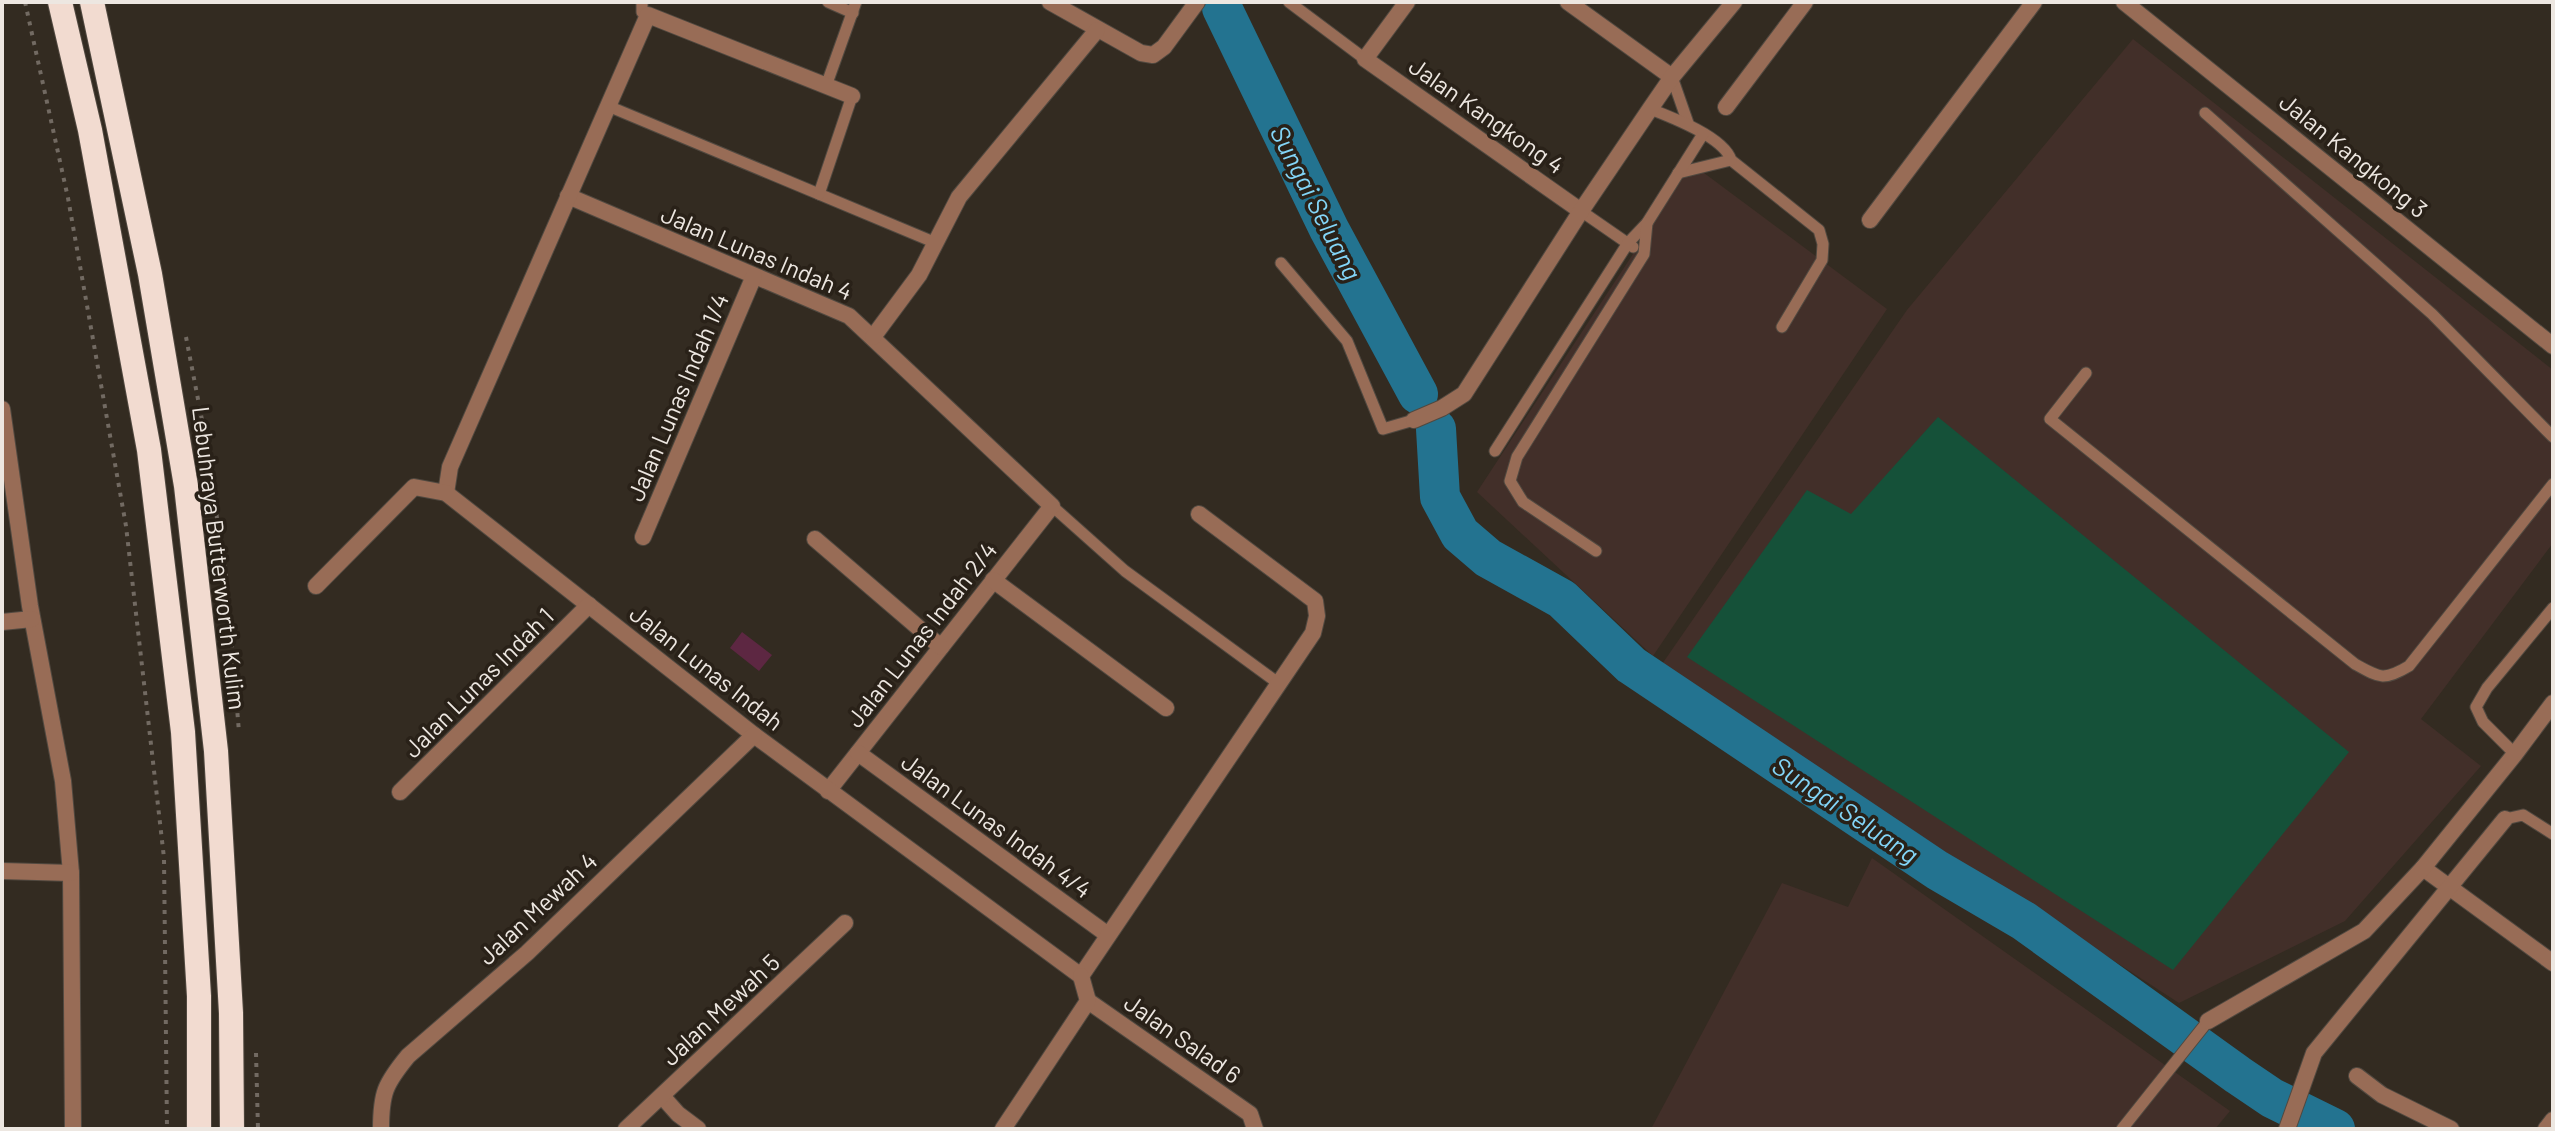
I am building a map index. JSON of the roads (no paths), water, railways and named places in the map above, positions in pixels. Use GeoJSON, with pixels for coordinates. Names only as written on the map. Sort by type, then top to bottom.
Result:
{"type":"FeatureCollection","features":[{"type":"Feature","properties":{"kind":"highway"},"geometry":{"type":"LineString","coordinates":[[60,2],[90,130],[149,450],[184,748],[199,996],[199,1129]]}},
{"type":"Feature","properties":{"kind":"highway","name":"Lebuhraya Butterworth Kulim"},"geometry":{"type":"LineString","coordinates":[[92,2],[150,274],[186,486],[216,751],[231,1013],[232,1129]]}},
{"type":"Feature","properties":{"kind":"street"},"geometry":{"type":"LineString","coordinates":[[1050,2],[1141,53],[1153,55],[1164,47],[1197,2]]}},
{"type":"Feature","properties":{"kind":"street"},"geometry":{"type":"LineString","coordinates":[[1365,59],[1407,2]]}},
{"type":"Feature","properties":{"kind":"street"},"geometry":{"type":"LineString","coordinates":[[1568,2],[1672,77]]}},
{"type":"Feature","properties":{"kind":"street"},"geometry":{"type":"LineString","coordinates":[[1414,420],[1464,394],[1581,211],[1672,77],[1734,2]]}},
{"type":"Feature","properties":{"kind":"street"},"geometry":{"type":"LineString","coordinates":[[1726,107],[1805,2]]}},
{"type":"Feature","properties":{"kind":"street"},"geometry":{"type":"LineString","coordinates":[[1870,220],[2034,2]]}},
{"type":"Feature","properties":{"kind":"street","name":"Jalan Kangkong 3"},"geometry":{"type":"LineString","coordinates":[[2130,4],[2553,346]]}},
{"type":"Feature","properties":{"kind":"street"},"geometry":{"type":"LineString","coordinates":[[316,586],[414,487],[446,493],[450,467],[608,106],[645,8],[852,96]]}},
{"type":"Feature","properties":{"kind":"street"},"geometry":{"type":"LineString","coordinates":[[873,337],[919,275],[959,197],[1097,30]]}},
{"type":"Feature","properties":{"kind":"street","name":"Jalan Kangkong 4"},"geometry":{"type":"LineString","coordinates":[[1365,59],[1581,211]]}},
{"type":"Feature","properties":{"kind":"street","name":"Jalan Lunas Indah 4"},"geometry":{"type":"LineString","coordinates":[[568,196],[849,316],[1052,506]]}},
{"type":"Feature","properties":{"kind":"street","name":"Jalan Lunas Indah 1/4"},"geometry":{"type":"LineString","coordinates":[[643,537],[754,276]]}},
{"type":"Feature","properties":{"kind":"street"},"geometry":{"type":"LineString","coordinates":[[2,409],[32,619],[63,781],[71,873],[73,1129]]}},
{"type":"Feature","properties":{"kind":"street","name":"Jalan Lunas Indah"},"geometry":{"type":"LineString","coordinates":[[446,493],[754,735],[1081,976]]}},
{"type":"Feature","properties":{"kind":"street","name":"Jalan Lunas Indah 2/4"},"geometry":{"type":"LineString","coordinates":[[828,791],[1052,506]]}},
{"type":"Feature","properties":{"kind":"street"},"geometry":{"type":"LineString","coordinates":[[1003,1129],[1088,1001],[1081,976],[1313,633],[1317,616],[1315,601],[1199,514]]}},
{"type":"Feature","properties":{"kind":"street"},"geometry":{"type":"LineString","coordinates":[[815,539],[941,647]]}},
{"type":"Feature","properties":{"kind":"street"},"geometry":{"type":"LineString","coordinates":[[993,580],[1166,708]]}},
{"type":"Feature","properties":{"kind":"street","name":"Jalan Lunas Indah 1"},"geometry":{"type":"LineString","coordinates":[[400,792],[589,605]]}},
{"type":"Feature","properties":{"kind":"street"},"geometry":{"type":"LineString","coordinates":[[2,622],[32,619]]}},
{"type":"Feature","properties":{"kind":"street"},"geometry":{"type":"LineString","coordinates":[[2208,1021],[2364,931],[2423,868],[2553,703]]}},
{"type":"Feature","properties":{"kind":"street","name":"Jalan Mewah 4"},"geometry":{"type":"LineString","coordinates":[[381,1129],[381,1100],[393,1074],[408,1056],[527,953],[754,735]]}},
{"type":"Feature","properties":{"kind":"street","name":"Jalan Lunas Indah 4/4"},"geometry":{"type":"LineString","coordinates":[[858,753],[1108,935]]}},
{"type":"Feature","properties":{"kind":"street"},"geometry":{"type":"LineString","coordinates":[[2287,1129],[2314,1053],[2505,819]]}},
{"type":"Feature","properties":{"kind":"street"},"geometry":{"type":"LineString","coordinates":[[2423,868],[2553,963]]}},
{"type":"Feature","properties":{"kind":"street"},"geometry":{"type":"LineString","coordinates":[[2,871],[71,873]]}},
{"type":"Feature","properties":{"kind":"street","name":"Jalan Mewah 5"},"geometry":{"type":"LineString","coordinates":[[626,1129],[845,923]]}},
{"type":"Feature","properties":{"kind":"street","name":"Jalan Salad 6"},"geometry":{"type":"LineString","coordinates":[[1088,1001],[1252,1122]]}},
{"type":"Feature","properties":{"kind":"street"},"geometry":{"type":"LineString","coordinates":[[2357,1076],[2382,1095],[2451,1129]]}},
{"type":"Feature","properties":{"kind":"street"},"geometry":{"type":"LineString","coordinates":[[662,1096],[678,1114],[698,1129]]}},
{"type":"Feature","properties":{"kind":"street"},"geometry":{"type":"LineString","coordinates":[[2546,1129],[2553,1120]]}},
{"type":"Feature","properties":{"kind":"lane"},"geometry":{"type":"LineString","coordinates":[[826,86],[854,7],[828,2]]}},
{"type":"Feature","properties":{"kind":"lane"},"geometry":{"type":"LineString","coordinates":[[1289,2],[1365,59]]}},
{"type":"Feature","properties":{"kind":"lane"},"geometry":{"type":"LineString","coordinates":[[1672,77],[1688,123]]}},
{"type":"Feature","properties":{"kind":"lane"},"geometry":{"type":"LineString","coordinates":[[819,194],[852,96]]}},
{"type":"Feature","properties":{"kind":"lane"},"geometry":{"type":"LineString","coordinates":[[608,106],[936,243]]}},
{"type":"Feature","properties":{"kind":"lane"},"geometry":{"type":"LineString","coordinates":[[1650,109],[1688,123],[1728,152],[1731,160],[1819,230],[1823,244],[1822,260],[1782,327]]}},
{"type":"Feature","properties":{"kind":"lane"},"geometry":{"type":"LineString","coordinates":[[2205,113],[2432,314],[2553,437]]}},
{"type":"Feature","properties":{"kind":"lane"},"geometry":{"type":"LineString","coordinates":[[1495,451],[1628,243],[1647,223],[1703,134]]}},
{"type":"Feature","properties":{"kind":"lane"},"geometry":{"type":"LineString","coordinates":[[1678,173],[1731,160]]}},
{"type":"Feature","properties":{"kind":"lane"},"geometry":{"type":"LineString","coordinates":[[1581,211],[1644,254]]}},
{"type":"Feature","properties":{"kind":"lane"},"geometry":{"type":"LineString","coordinates":[[1596,551],[1523,502],[1510,481],[1517,457],[1644,254],[1647,223]]}},
{"type":"Feature","properties":{"kind":"lane"},"geometry":{"type":"LineString","coordinates":[[1281,263],[1347,341],[1383,429],[1414,420]]}},
{"type":"Feature","properties":{"kind":"lane"},"geometry":{"type":"LineString","coordinates":[[2086,373],[2050,419],[2355,664],[2379,677],[2392,676],[2409,666],[2553,484]]}},
{"type":"Feature","properties":{"kind":"lane"},"geometry":{"type":"LineString","coordinates":[[1052,506],[1125,571],[1278,683]]}},
{"type":"Feature","properties":{"kind":"lane"},"geometry":{"type":"LineString","coordinates":[[2515,754],[2483,722],[2476,707],[2487,688],[2553,608]]}},
{"type":"Feature","properties":{"kind":"lane"},"geometry":{"type":"LineString","coordinates":[[2505,819],[2523,815],[2553,834]]}},
{"type":"Feature","properties":{"kind":"lane"},"geometry":{"type":"LineString","coordinates":[[2122,1129],[2208,1021]]}},
{"type":"Feature","properties":{"kind":"waterway","name":"Sungai Seluang"},"geometry":{"type":"LineString","coordinates":[[1222,8],[1329,229],[1418,394]]}},
{"type":"Feature","properties":{"kind":"waterway","name":"Sungai Seluang"},"geometry":{"type":"LineString","coordinates":[[1436,429],[1440,497],[1460,534],[1488,558],[1562,599],[1631,665],[1937,870],[2024,921],[2272,1098],[2335,1129]]}}]}
